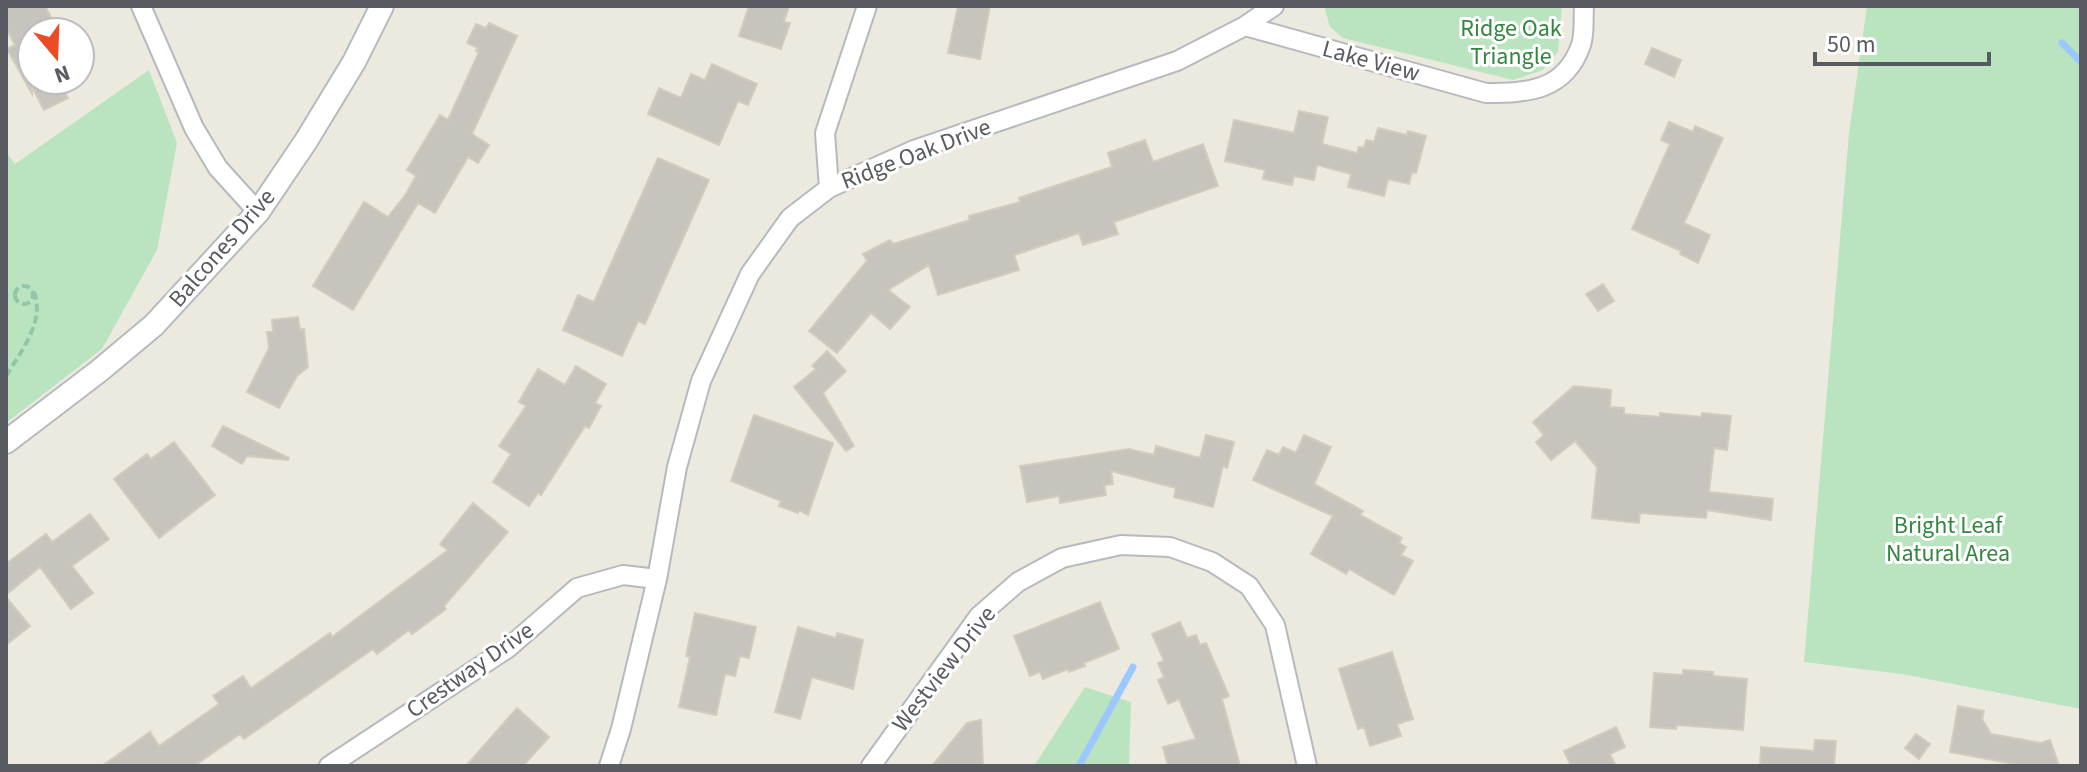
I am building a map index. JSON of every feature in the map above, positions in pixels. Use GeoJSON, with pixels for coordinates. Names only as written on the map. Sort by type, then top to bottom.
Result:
{"type":"FeatureCollection","features":[{"type":"Feature","properties":{"kind":"street"},"geometry":{"type":"LineString","coordinates":[[141,6],[194,128],[218,168],[258,212]]}},
{"type":"Feature","properties":{"kind":"street","name":"Balcones Drive"},"geometry":{"type":"LineString","coordinates":[[6,442],[154,325],[258,212],[354,62],[382,6]]}},
{"type":"Feature","properties":{"kind":"street"},"geometry":{"type":"LineString","coordinates":[[829,188],[825,133],[867,6]]}},
{"type":"Feature","properties":{"kind":"street","name":"Ridge Oak Drive"},"geometry":{"type":"LineString","coordinates":[[609,766],[621,729],[657,579],[677,467],[701,381],[750,274],[790,218],[829,188],[914,150],[1177,61],[1245,26],[1274,6]]}},
{"type":"Feature","properties":{"kind":"street","name":"Lake View"},"geometry":{"type":"LineString","coordinates":[[1245,26],[1486,93],[1519,93],[1552,84],[1569,65],[1581,43],[1584,6]]}},
{"type":"Feature","properties":{"kind":"street","name":"Westview Drive"},"geometry":{"type":"LineString","coordinates":[[871,766],[979,616],[1018,582],[1062,558],[1121,545],[1170,547],[1212,562],[1249,586],[1275,625],[1307,766]]}},
{"type":"Feature","properties":{"kind":"street","name":"Crestway Drive"},"geometry":{"type":"LineString","coordinates":[[329,766],[508,648],[577,588],[623,575],[657,579]]}},
{"type":"Feature","properties":{"kind":"path"},"geometry":{"type":"LineString","coordinates":[[6,376],[18,360],[34,327],[36,296],[33,290],[22,286],[16,296],[18,302],[24,304],[29,302],[33,290]]}},
{"type":"Feature","properties":{"kind":"green space","name":"Ridge Oak Triangle"},"geometry":{"type":"Polygon","coordinates":[[[1324,6],[1562,6],[1558,52],[1543,70],[1513,80],[1343,38],[1330,27],[1324,6]]]}},
{"type":"Feature","properties":{"kind":"green space","name":"Bright Leaf Natural Area"},"geometry":{"type":"Polygon","coordinates":[[[1867,6],[2081,6],[2081,709],[1902,674],[1804,662],[1849,133],[1867,6]]]}},
{"type":"Feature","properties":{"kind":"green space"},"geometry":{"type":"Polygon","coordinates":[[[149,70],[177,143],[157,250],[102,349],[6,423],[6,152],[15,164],[149,70]]]}},
{"type":"Feature","properties":{"kind":"green space"},"geometry":{"type":"Polygon","coordinates":[[[1085,687],[1131,702],[1129,766],[1034,766],[1085,687]]]}},
{"type":"Feature","properties":{"kind":"building"},"geometry":{"type":"Polygon","coordinates":[[[6,6],[45,6],[50,16],[16,16],[16,65],[7,49],[15,45],[6,28],[6,6]]]}},
{"type":"Feature","properties":{"kind":"building"},"geometry":{"type":"Polygon","coordinates":[[[749,6],[789,6],[784,22],[790,23],[781,49],[739,36],[749,6]]]}},
{"type":"Feature","properties":{"kind":"building"},"geometry":{"type":"Polygon","coordinates":[[[958,6],[990,6],[980,59],[948,53],[958,6]]]}},
{"type":"Feature","properties":{"kind":"building"},"geometry":{"type":"Polygon","coordinates":[[[489,23],[517,36],[472,134],[489,145],[478,163],[468,157],[435,213],[418,203],[353,310],[313,286],[364,202],[388,217],[406,194],[416,176],[407,170],[440,115],[448,120],[479,52],[476,51],[478,48],[467,43],[476,24],[486,28],[489,23]]]}},
{"type":"Feature","properties":{"kind":"building"},"geometry":{"type":"Polygon","coordinates":[[[1652,48],[1681,60],[1674,77],[1645,64],[1652,48]]]}},
{"type":"Feature","properties":{"kind":"building"},"geometry":{"type":"Polygon","coordinates":[[[712,64],[757,84],[748,105],[738,101],[719,145],[648,114],[659,88],[681,98],[691,74],[705,80],[712,64]]]}},
{"type":"Feature","properties":{"kind":"building"},"geometry":{"type":"Polygon","coordinates":[[[37,96],[68,98],[44,110],[37,96]]]}},
{"type":"Feature","properties":{"kind":"building"},"geometry":{"type":"Polygon","coordinates":[[[1299,111],[1328,117],[1322,144],[1357,153],[1359,147],[1364,148],[1366,140],[1374,142],[1378,128],[1426,136],[1416,173],[1412,172],[1409,184],[1388,179],[1384,196],[1348,187],[1351,174],[1317,165],[1314,180],[1294,176],[1292,185],[1263,179],[1265,170],[1225,161],[1234,120],[1294,133],[1299,111]]]}},
{"type":"Feature","properties":{"kind":"building"},"geometry":{"type":"Polygon","coordinates":[[[1669,122],[1693,132],[1695,126],[1723,138],[1684,223],[1710,235],[1698,263],[1680,254],[1681,251],[1632,229],[1670,144],[1661,140],[1669,122]]]}},
{"type":"Feature","properties":{"kind":"building"},"geometry":{"type":"Polygon","coordinates":[[[1145,140],[1153,162],[1203,144],[1218,186],[1114,222],[1118,234],[1083,245],[1079,233],[1014,255],[1019,270],[938,295],[929,265],[888,290],[910,307],[890,329],[871,313],[837,353],[809,331],[867,261],[863,254],[890,240],[893,244],[970,220],[969,216],[1020,202],[1019,198],[1112,167],[1108,153],[1145,140]]]}},
{"type":"Feature","properties":{"kind":"building"},"geometry":{"type":"Polygon","coordinates":[[[658,158],[709,180],[645,324],[638,321],[622,356],[563,330],[578,295],[594,302],[658,158]]]}},
{"type":"Feature","properties":{"kind":"building"},"geometry":{"type":"Polygon","coordinates":[[[1603,284],[1614,301],[1598,311],[1586,294],[1603,284]]]}},
{"type":"Feature","properties":{"kind":"building"},"geometry":{"type":"Polygon","coordinates":[[[298,317],[300,330],[304,329],[308,367],[297,376],[279,408],[247,392],[269,348],[267,332],[273,332],[272,320],[298,317]]]}},
{"type":"Feature","properties":{"kind":"building"},"geometry":{"type":"Polygon","coordinates":[[[827,351],[846,371],[823,393],[854,446],[846,451],[794,387],[816,369],[812,366],[827,351]]]}},
{"type":"Feature","properties":{"kind":"building"},"geometry":{"type":"Polygon","coordinates":[[[576,366],[606,384],[595,403],[601,406],[541,495],[538,493],[529,506],[493,482],[511,454],[499,446],[526,406],[519,402],[538,369],[565,385],[576,366]]]}},
{"type":"Feature","properties":{"kind":"building"},"geometry":{"type":"Polygon","coordinates":[[[1574,386],[1611,390],[1610,407],[1624,408],[1624,414],[1660,417],[1660,413],[1701,417],[1702,413],[1731,416],[1727,450],[1714,448],[1709,492],[1773,499],[1771,520],[1707,510],[1706,518],[1640,513],[1639,523],[1592,518],[1597,467],[1575,441],[1551,460],[1536,442],[1544,435],[1533,422],[1574,386]]]}},
{"type":"Feature","properties":{"kind":"building"},"geometry":{"type":"Polygon","coordinates":[[[754,415],[833,443],[808,515],[779,506],[781,501],[731,481],[754,415]]]}},
{"type":"Feature","properties":{"kind":"building"},"geometry":{"type":"Polygon","coordinates":[[[223,426],[288,460],[247,456],[242,464],[212,446],[223,426]]]}},
{"type":"Feature","properties":{"kind":"building"},"geometry":{"type":"Polygon","coordinates":[[[1206,435],[1234,442],[1227,468],[1223,466],[1213,507],[1174,497],[1176,488],[1111,471],[1113,484],[1104,485],[1106,495],[1060,503],[1059,496],[1027,502],[1020,466],[1129,449],[1154,455],[1156,446],[1200,458],[1206,435]]]}},
{"type":"Feature","properties":{"kind":"building"},"geometry":{"type":"Polygon","coordinates":[[[1304,435],[1331,447],[1314,484],[1363,511],[1360,515],[1402,538],[1399,543],[1406,547],[1401,555],[1413,561],[1394,595],[1349,569],[1346,574],[1311,554],[1333,516],[1253,480],[1267,450],[1279,455],[1283,447],[1296,453],[1304,435]]]}},
{"type":"Feature","properties":{"kind":"building"},"geometry":{"type":"Polygon","coordinates":[[[174,442],[215,495],[159,538],[114,479],[147,454],[151,459],[174,442]]]}},
{"type":"Feature","properties":{"kind":"building"},"geometry":{"type":"Polygon","coordinates":[[[473,503],[508,532],[444,606],[446,609],[412,634],[409,630],[377,654],[373,649],[244,739],[240,734],[194,766],[102,766],[150,732],[159,746],[219,704],[213,696],[243,676],[251,688],[330,633],[332,637],[448,550],[440,544],[473,503]]]}},
{"type":"Feature","properties":{"kind":"building"},"geometry":{"type":"Polygon","coordinates":[[[90,514],[109,539],[72,566],[93,593],[71,609],[40,567],[6,595],[6,564],[46,534],[52,542],[90,514]]]}},
{"type":"Feature","properties":{"kind":"building"},"geometry":{"type":"Polygon","coordinates":[[[6,597],[30,626],[6,645],[6,597]]]}},
{"type":"Feature","properties":{"kind":"building"},"geometry":{"type":"Polygon","coordinates":[[[1100,602],[1119,649],[1069,672],[1068,669],[1043,679],[1040,672],[1030,676],[1014,636],[1100,602]]]}},
{"type":"Feature","properties":{"kind":"building"},"geometry":{"type":"Polygon","coordinates":[[[695,613],[756,627],[749,658],[740,656],[735,676],[725,674],[716,715],[679,707],[690,657],[686,656],[695,613]]]}},
{"type":"Feature","properties":{"kind":"building"},"geometry":{"type":"Polygon","coordinates":[[[1180,622],[1187,638],[1196,635],[1200,645],[1206,643],[1229,696],[1222,699],[1240,766],[1168,766],[1163,747],[1196,739],[1179,699],[1168,704],[1158,680],[1164,677],[1158,663],[1164,661],[1152,634],[1180,622]]]}},
{"type":"Feature","properties":{"kind":"building"},"geometry":{"type":"Polygon","coordinates":[[[798,627],[836,638],[837,633],[863,640],[853,689],[812,677],[800,719],[775,712],[798,627]]]}},
{"type":"Feature","properties":{"kind":"building"},"geometry":{"type":"Polygon","coordinates":[[[1392,652],[1413,719],[1397,724],[1401,736],[1370,746],[1364,727],[1358,729],[1339,669],[1392,652]]]}},
{"type":"Feature","properties":{"kind":"building"},"geometry":{"type":"Polygon","coordinates":[[[1683,670],[1747,679],[1743,730],[1677,725],[1676,729],[1650,727],[1654,673],[1683,675],[1683,670]]]}},
{"type":"Feature","properties":{"kind":"building"},"geometry":{"type":"Polygon","coordinates":[[[1958,706],[1984,711],[1982,719],[1991,734],[2041,743],[2050,740],[2059,766],[2024,766],[1950,752],[1958,706]]]}},
{"type":"Feature","properties":{"kind":"building"},"geometry":{"type":"Polygon","coordinates":[[[517,708],[549,737],[523,766],[466,766],[517,708]]]}},
{"type":"Feature","properties":{"kind":"building"},"geometry":{"type":"Polygon","coordinates":[[[981,720],[983,766],[932,766],[967,723],[981,720]]]}},
{"type":"Feature","properties":{"kind":"building"},"geometry":{"type":"Polygon","coordinates":[[[1616,727],[1625,747],[1610,754],[1616,766],[1571,766],[1564,751],[1616,727]]]}},
{"type":"Feature","properties":{"kind":"building"},"geometry":{"type":"Polygon","coordinates":[[[1916,734],[1930,744],[1919,759],[1905,748],[1916,734]]]}},
{"type":"Feature","properties":{"kind":"building"},"geometry":{"type":"Polygon","coordinates":[[[1815,740],[1836,741],[1834,766],[1760,766],[1761,747],[1814,751],[1815,740]]]}},
{"type":"Feature","properties":{"kind":"waterway"},"geometry":{"type":"LineString","coordinates":[[2062,43],[2081,62]]}},
{"type":"Feature","properties":{"kind":"waterway"},"geometry":{"type":"LineString","coordinates":[[1079,766],[1133,667]]}}]}
